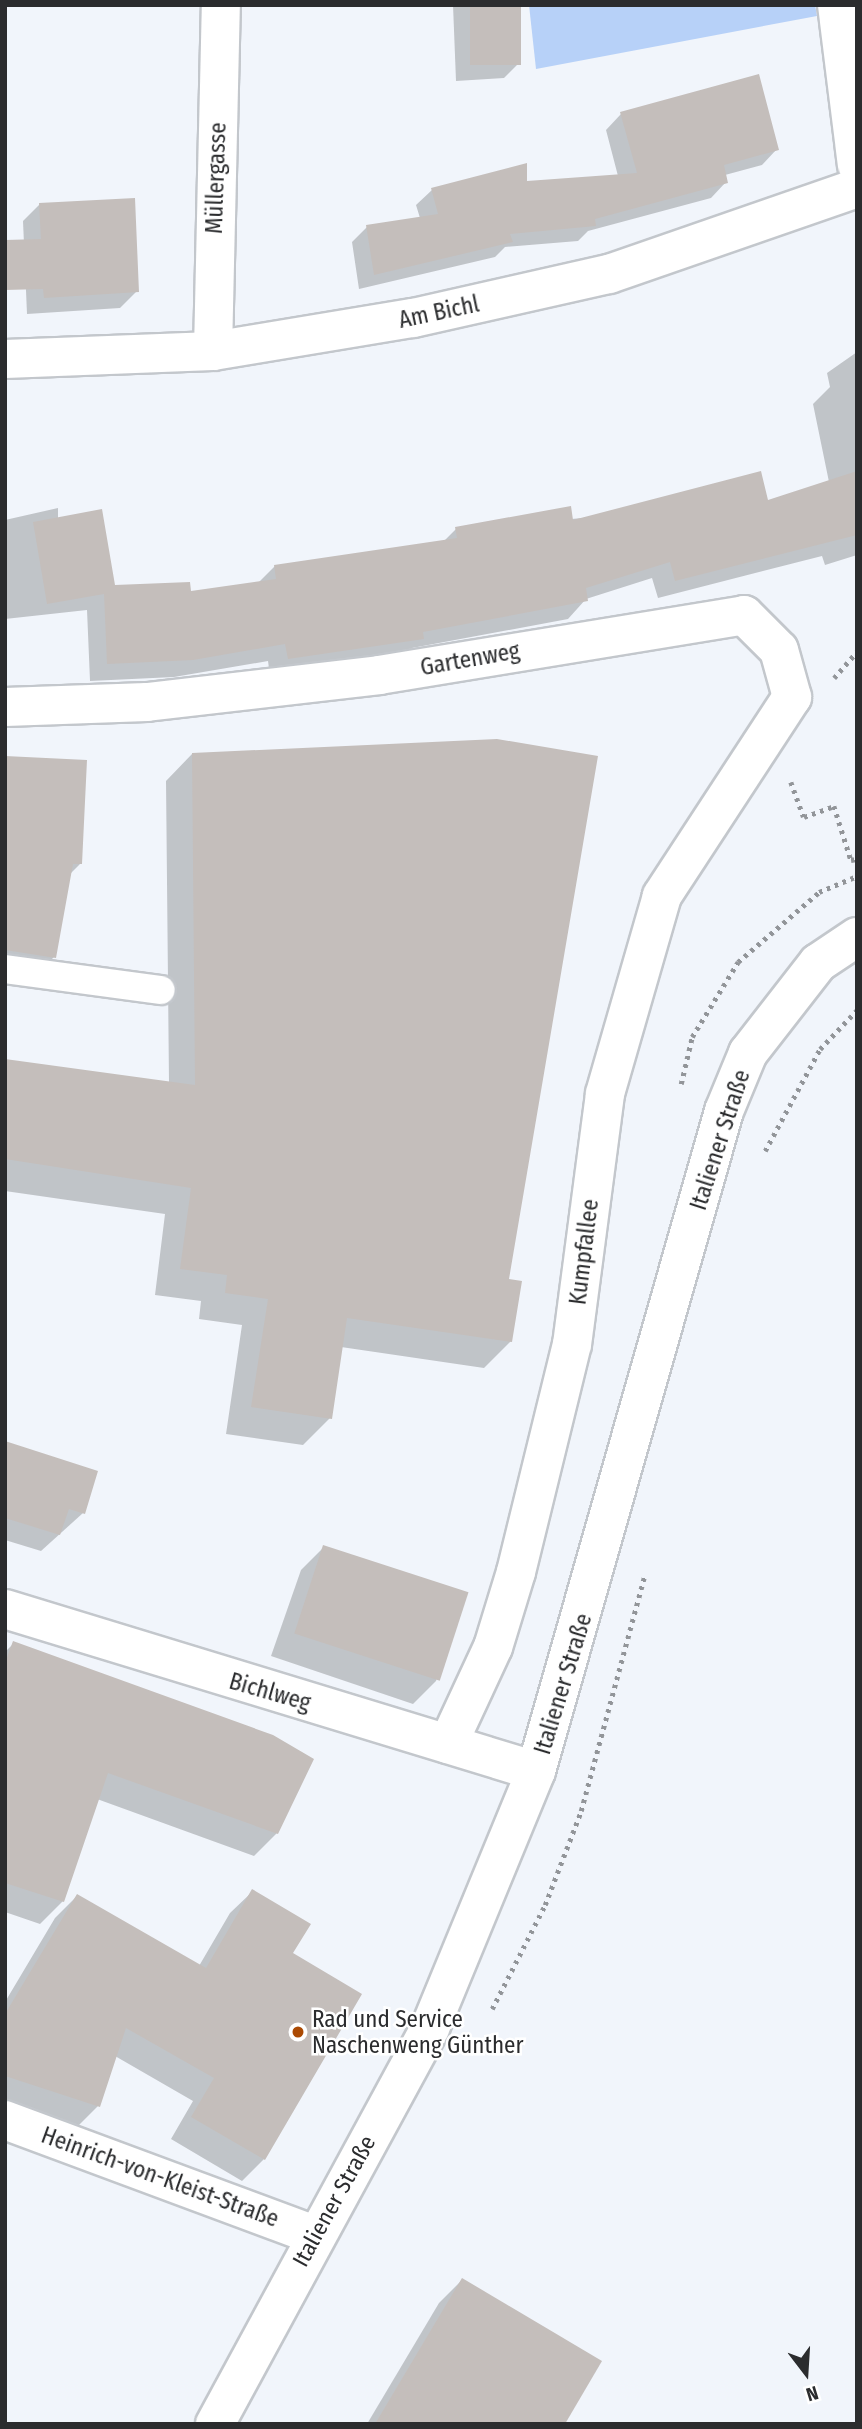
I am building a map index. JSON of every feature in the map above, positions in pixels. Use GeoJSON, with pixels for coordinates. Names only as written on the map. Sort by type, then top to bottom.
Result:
{"type":"FeatureCollection","features":[{"type":"Feature","properties":{"kind":"street","name":"Müllergasse"},"geometry":{"type":"LineString","coordinates":[[213,351],[221,5]]}},
{"type":"Feature","properties":{"kind":"street"},"geometry":{"type":"LineString","coordinates":[[837,5],[857,165]]}},
{"type":"Feature","properties":{"kind":"street","name":"Am Bichl"},"geometry":{"type":"LineString","coordinates":[[5,359],[213,351],[413,318],[609,274],[857,188]]}},
{"type":"Feature","properties":{"kind":"street","name":"Gartenweg"},"geometry":{"type":"LineString","coordinates":[[5,707],[147,702],[379,675],[744,615],[779,650],[792,697],[747,776]]}},
{"type":"Feature","properties":{"kind":"street","name":"Kumpfallee"},"geometry":{"type":"LineString","coordinates":[[448,1744],[493,1647],[519,1560],[572,1344],[605,1094],[662,896],[747,776]]}},
{"type":"Feature","properties":{"kind":"street","name":"Italiener Straße"},"geometry":{"type":"LineString","coordinates":[[215,2424],[314,2235],[430,2028],[536,1772],[724,1111],[769,1019],[818,963],[857,937]]}},
{"type":"Feature","properties":{"kind":"street","name":"Bichlweg"},"geometry":{"type":"LineString","coordinates":[[5,1609],[536,1772]]}},
{"type":"Feature","properties":{"kind":"street","name":"Heinrich-von-Kleist-Straße"},"geometry":{"type":"LineString","coordinates":[[5,2120],[314,2235]]}},
{"type":"Feature","properties":{"kind":"lane"},"geometry":{"type":"LineString","coordinates":[[5,969],[162,990]]}},
{"type":"Feature","properties":{"kind":"path"},"geometry":{"type":"LineString","coordinates":[[790,778],[804,817],[834,806],[851,860],[857,859]]}},
{"type":"Feature","properties":{"kind":"path"},"geometry":{"type":"LineString","coordinates":[[762,1160],[813,1059],[857,1010]]}},
{"type":"Feature","properties":{"kind":"path"},"geometry":{"type":"LineString","coordinates":[[612,1712],[648,1558]]}},
{"type":"Feature","properties":{"kind":"shaded area"},"geometry":{"type":"Polygon","coordinates":[[[529,5],[815,5],[817,16],[536,69],[529,5]]]}},
{"type":"Feature","properties":{"kind":"building"},"geometry":{"type":"Polygon","coordinates":[[[470,5],[521,5],[521,65],[470,65],[470,5]]]}},
{"type":"Feature","properties":{"kind":"building"},"geometry":{"type":"Polygon","coordinates":[[[759,74],[779,150],[724,165],[728,183],[595,219],[596,226],[510,234],[513,242],[374,275],[366,225],[438,214],[431,188],[527,163],[527,181],[637,173],[620,112],[759,74]]]}},
{"type":"Feature","properties":{"kind":"building"},"geometry":{"type":"Polygon","coordinates":[[[135,198],[139,292],[44,298],[43,289],[5,290],[5,240],[41,239],[39,203],[135,198]]]}},
{"type":"Feature","properties":{"kind":"building"},"geometry":{"type":"Polygon","coordinates":[[[761,471],[768,500],[857,471],[857,535],[675,581],[670,562],[586,588],[588,601],[423,632],[424,639],[288,659],[285,644],[193,660],[107,664],[104,594],[47,604],[33,522],[102,509],[115,585],[190,582],[191,591],[276,579],[274,565],[457,538],[455,527],[571,506],[573,520],[761,471]]]}},
{"type":"Feature","properties":{"kind":"building"},"geometry":{"type":"Polygon","coordinates":[[[497,739],[598,756],[509,1279],[522,1281],[512,1342],[347,1318],[332,1419],[251,1407],[268,1299],[225,1293],[227,1275],[180,1269],[191,1188],[5,1159],[5,1059],[195,1085],[192,753],[497,739]]]}},
{"type":"Feature","properties":{"kind":"building"},"geometry":{"type":"Polygon","coordinates":[[[5,756],[87,760],[82,864],[73,864],[56,958],[5,950],[5,756]]]}},
{"type":"Feature","properties":{"kind":"building"},"geometry":{"type":"Polygon","coordinates":[[[5,1441],[98,1471],[85,1514],[69,1509],[60,1535],[5,1518],[5,1441]]]}},
{"type":"Feature","properties":{"kind":"building"},"geometry":{"type":"Polygon","coordinates":[[[323,1545],[469,1592],[440,1681],[294,1633],[323,1545]]]}},
{"type":"Feature","properties":{"kind":"building"},"geometry":{"type":"Polygon","coordinates":[[[13,1641],[273,1735],[314,1759],[278,1834],[108,1773],[64,1902],[5,1883],[5,1663],[13,1641]]]}},
{"type":"Feature","properties":{"kind":"building"},"geometry":{"type":"Polygon","coordinates":[[[252,1889],[311,1924],[293,1953],[362,1994],[265,2160],[191,2117],[214,2078],[126,2028],[100,2107],[5,2076],[5,2014],[77,1894],[206,1968],[252,1889]]]}},
{"type":"Feature","properties":{"kind":"building"},"geometry":{"type":"Polygon","coordinates":[[[462,2278],[602,2361],[565,2424],[375,2424],[462,2278]]]}},
{"type":"Feature","properties":{"kind":"place","name":"Rad und Service Naschenweng Günther"},"geometry":{"type":"Point","coordinates":[298,2032]}}]}
